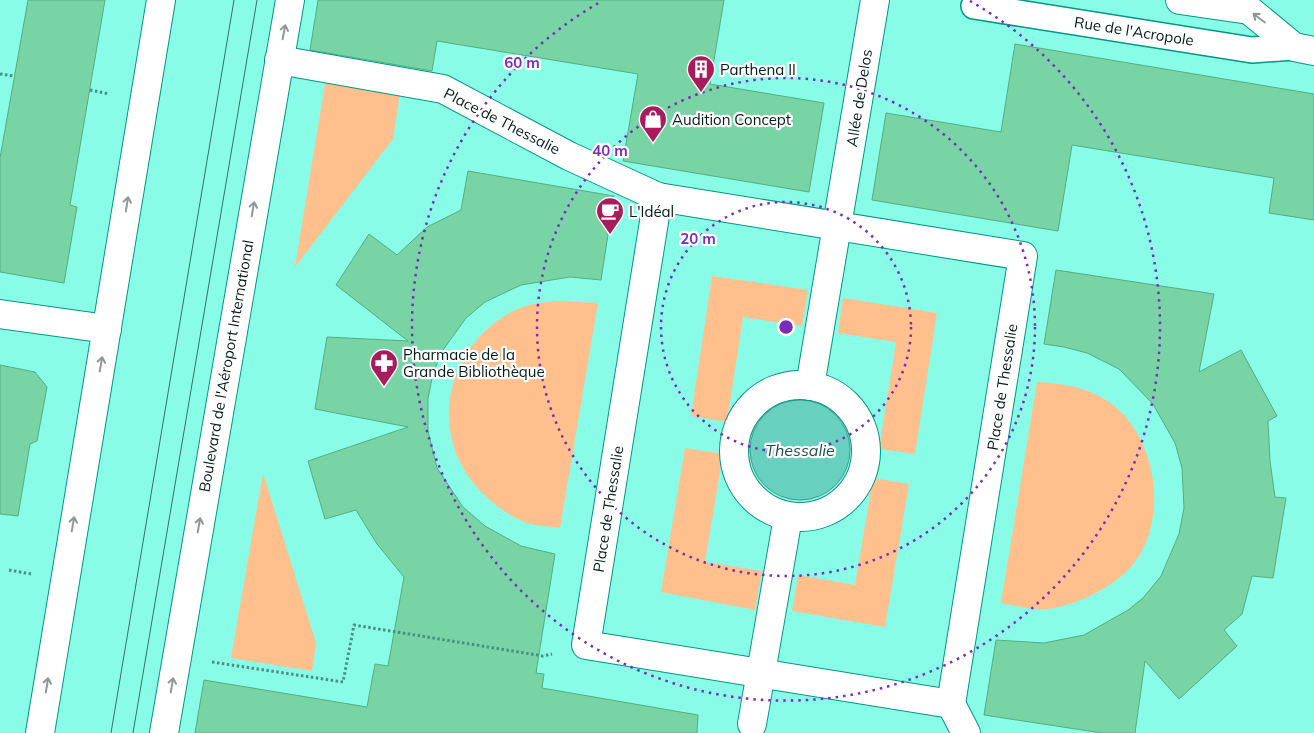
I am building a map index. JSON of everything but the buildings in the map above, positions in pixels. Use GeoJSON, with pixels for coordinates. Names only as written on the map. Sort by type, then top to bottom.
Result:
{"type":"FeatureCollection","features":[{"type":"Feature","properties":{"kind":"street"},"geometry":{"type":"LineString","coordinates":[[40,733],[160,0]]}},
{"type":"Feature","properties":{"kind":"street","name":"Boulevard de l'Aéroport International"},"geometry":{"type":"LineString","coordinates":[[164,733],[290,0]]}},
{"type":"Feature","properties":{"kind":"street","name":"Allée de Delos"},"geometry":{"type":"LineString","coordinates":[[838,226],[875,0]]}},
{"type":"Feature","properties":{"kind":"street","name":"Rue de l'Acropole"},"geometry":{"type":"LineString","coordinates":[[1180,0],[1249,10],[1304,49]]}},
{"type":"Feature","properties":{"kind":"street","name":"Place de Thessalie"},"geometry":{"type":"LineString","coordinates":[[279,60],[443,89],[569,156],[658,197],[1023,256],[951,704]]}},
{"type":"Feature","properties":{"kind":"street","name":"Place de Thessalie"},"geometry":{"type":"LineString","coordinates":[[586,645],[658,197]]}},
{"type":"Feature","properties":{"kind":"street"},"geometry":{"type":"LineString","coordinates":[[810,386],[838,226]]}},
{"type":"Feature","properties":{"kind":"street"},"geometry":{"type":"LineString","coordinates":[[0,314],[107,329]]}},
{"type":"Feature","properties":{"kind":"street"},"geometry":{"type":"LineString","coordinates":[[799,385],[810,386],[833,394],[855,415],[866,444],[864,468],[854,490],[836,507],[813,516],[788,517],[767,508],[750,494],[735,463],[736,441],[742,419],[757,401],[776,390],[799,385]]}},
{"type":"Feature","properties":{"kind":"street"},"geometry":{"type":"LineString","coordinates":[[752,724],[788,517]]}},
{"type":"Feature","properties":{"kind":"street"},"geometry":{"type":"LineString","coordinates":[[586,645],[951,704],[966,733]]}},
{"type":"Feature","properties":{"kind":"lane","name":"Rue de l'Acropole"},"geometry":{"type":"LineString","coordinates":[[974,6],[1252,50],[1304,49]]}},
{"type":"Feature","properties":{"kind":"path"},"geometry":{"type":"LineString","coordinates":[[0,74],[14,76]]}},
{"type":"Feature","properties":{"kind":"path"},"geometry":{"type":"LineString","coordinates":[[176,657],[343,682],[354,625],[543,656],[586,645]]}},
{"type":"Feature","properties":{"kind":"shaded area"},"geometry":{"type":"Polygon","coordinates":[[[326,78],[400,93],[393,139],[295,267],[326,78]]]}},
{"type":"Feature","properties":{"kind":"shaded area"},"geometry":{"type":"Polygon","coordinates":[[[712,276],[808,290],[802,326],[743,317],[727,422],[691,416],[712,276]]]}},
{"type":"Feature","properties":{"kind":"shaded area"},"geometry":{"type":"Polygon","coordinates":[[[843,298],[937,313],[915,454],[879,449],[896,342],[838,333],[843,298]]]}},
{"type":"Feature","properties":{"kind":"shaded area"},"geometry":{"type":"Polygon","coordinates":[[[543,302],[598,303],[560,528],[526,523],[499,508],[480,491],[465,471],[455,449],[449,426],[449,402],[455,377],[467,353],[487,329],[504,316],[523,307],[543,302]]]}},
{"type":"Feature","properties":{"kind":"shaded area"},"geometry":{"type":"Polygon","coordinates":[[[1037,382],[1055,383],[1090,392],[1106,400],[1123,414],[1136,431],[1146,452],[1152,474],[1154,496],[1153,519],[1147,540],[1130,568],[1096,593],[1070,604],[1046,609],[1001,603],[1037,382]]]}},
{"type":"Feature","properties":{"kind":"shaded area"},"geometry":{"type":"Polygon","coordinates":[[[685,448],[723,454],[705,562],[762,571],[755,610],[661,592],[685,448]]]}},
{"type":"Feature","properties":{"kind":"shaded area"},"geometry":{"type":"Polygon","coordinates":[[[263,473],[316,643],[312,671],[231,658],[263,473]]]}},
{"type":"Feature","properties":{"kind":"shaded area"},"geometry":{"type":"Polygon","coordinates":[[[873,478],[909,484],[885,627],[792,611],[798,575],[855,585],[873,478]]]}},
{"type":"Feature","properties":{"kind":"water","name":"Thessalie"},"geometry":{"type":"Polygon","coordinates":[[[800,400],[819,403],[836,414],[847,431],[850,450],[847,469],[836,486],[819,497],[800,500],[781,497],[764,486],[753,469],[750,450],[753,431],[764,414],[781,403],[800,400]]]}},
{"type":"Feature","properties":{"kind":"tram line"},"geometry":{"type":"LineString","coordinates":[[111,733],[234,0]]}},
{"type":"Feature","properties":{"kind":"tram line"},"geometry":{"type":"LineString","coordinates":[[133,733],[257,0]]}},
{"type":"Feature","properties":{"kind":"place","name":"Parthena II"},"geometry":{"type":"Point","coordinates":[701,93]}},
{"type":"Feature","properties":{"kind":"place","name":"Audition Concept"},"geometry":{"type":"Point","coordinates":[653,143]}},
{"type":"Feature","properties":{"kind":"place","name":"L'Idéal"},"geometry":{"type":"Point","coordinates":[610,235]}},
{"type":"Feature","properties":{"kind":"place","name":"Pharmacie de la Grande Bibliothèque"},"geometry":{"type":"Point","coordinates":[384,387]}}]}
